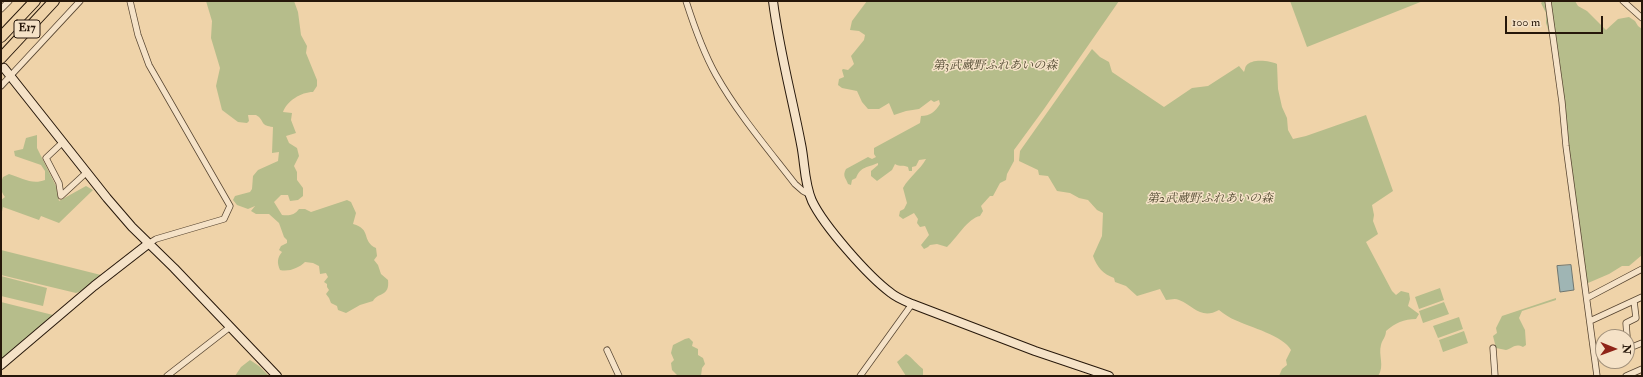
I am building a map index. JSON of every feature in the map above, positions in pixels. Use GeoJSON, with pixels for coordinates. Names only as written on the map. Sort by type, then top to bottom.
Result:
{"type":"FeatureCollection","features":[{"type":"Feature","properties":{"kind":"highway","name":"E17"},"geometry":{"type":"LineString","coordinates":[[1,37],[36,1]]}},
{"type":"Feature","properties":{"kind":"highway","name":"E17"},"geometry":{"type":"LineString","coordinates":[[2,63],[54,1]]}},
{"type":"Feature","properties":{"kind":"street"},"geometry":{"type":"LineString","coordinates":[[1,9],[9,1]]}},
{"type":"Feature","properties":{"kind":"street"},"geometry":{"type":"LineString","coordinates":[[1,86],[80,1]]}},
{"type":"Feature","properties":{"kind":"street"},"geometry":{"type":"LineString","coordinates":[[1,365],[94,286],[148,244],[156,240],[224,219],[230,206],[149,65],[138,35],[130,1]]}},
{"type":"Feature","properties":{"kind":"street"},"geometry":{"type":"LineString","coordinates":[[686,1],[705,55],[719,81],[744,117],[796,184],[803,191],[809,194]]}},
{"type":"Feature","properties":{"kind":"street"},"geometry":{"type":"LineString","coordinates":[[773,1],[777,30],[802,146],[809,194],[817,210],[833,232],[878,283],[898,298],[912,304],[1035,351],[1109,376]]}},
{"type":"Feature","properties":{"kind":"street"},"geometry":{"type":"LineString","coordinates":[[1548,1],[1595,357]]}},
{"type":"Feature","properties":{"kind":"street"},"geometry":{"type":"LineString","coordinates":[[1623,1],[1630,3],[1642,18]]}},
{"type":"Feature","properties":{"kind":"street"},"geometry":{"type":"LineString","coordinates":[[2,63],[107,198],[148,244],[277,376]]}},
{"type":"Feature","properties":{"kind":"street"},"geometry":{"type":"LineString","coordinates":[[63,142],[46,158],[59,183],[61,196],[87,172]]}},
{"type":"Feature","properties":{"kind":"street"},"geometry":{"type":"LineString","coordinates":[[1587,298],[1642,269]]}},
{"type":"Feature","properties":{"kind":"street"},"geometry":{"type":"LineString","coordinates":[[1590,321],[1642,297]]}},
{"type":"Feature","properties":{"kind":"street"},"geometry":{"type":"LineString","coordinates":[[1626,329],[1626,323],[1636,318],[1634,301]]}},
{"type":"Feature","properties":{"kind":"street"},"geometry":{"type":"LineString","coordinates":[[860,376],[912,304]]}},
{"type":"Feature","properties":{"kind":"street"},"geometry":{"type":"LineString","coordinates":[[167,376],[230,327]]}},
{"type":"Feature","properties":{"kind":"street"},"geometry":{"type":"LineString","coordinates":[[1493,348],[1495,376]]}},
{"type":"Feature","properties":{"kind":"street"},"geometry":{"type":"LineString","coordinates":[[607,350],[620,376]]}},
{"type":"Feature","properties":{"kind":"street"},"geometry":{"type":"LineString","coordinates":[[1626,376],[1642,370]]}},
{"type":"Feature","properties":{"kind":"green space"},"geometry":{"type":"Polygon","coordinates":[[[206,1],[294,1],[298,12],[301,35],[307,46],[306,53],[317,80],[317,86],[313,92],[299,95],[291,101],[283,112],[292,113],[291,120],[296,133],[286,136],[289,143],[297,148],[299,156],[294,166],[297,172],[297,180],[303,188],[303,196],[298,200],[290,201],[288,195],[281,195],[274,202],[282,215],[292,215],[299,209],[305,209],[311,212],[347,200],[351,202],[356,213],[353,224],[359,226],[365,232],[371,245],[376,248],[377,256],[374,260],[378,265],[381,274],[388,280],[387,289],[385,292],[373,301],[360,305],[346,313],[338,310],[337,306],[331,303],[326,294],[329,290],[327,284],[324,282],[328,277],[326,273],[320,274],[319,266],[313,263],[305,262],[294,269],[280,270],[278,261],[282,252],[279,250],[281,246],[287,243],[287,240],[284,237],[279,223],[269,214],[256,214],[251,211],[255,206],[248,209],[237,205],[233,200],[235,196],[250,192],[252,189],[253,176],[258,170],[278,161],[279,152],[272,153],[273,127],[265,125],[256,115],[248,115],[249,121],[247,123],[238,122],[222,110],[216,86],[220,68],[211,38],[212,21],[206,1]]]}},
{"type":"Feature","properties":{"kind":"green space","name":"第3武蔵野ふれあいの森"},"geometry":{"type":"Polygon","coordinates":[[[867,1],[1119,1],[1014,150],[1014,161],[1007,174],[1006,180],[1000,183],[993,196],[990,196],[981,206],[983,211],[980,216],[971,221],[947,247],[937,244],[930,245],[924,249],[921,245],[929,235],[925,226],[920,227],[917,223],[918,219],[914,213],[903,219],[899,216],[900,211],[904,209],[907,203],[903,188],[926,159],[919,160],[916,166],[912,167],[912,171],[909,171],[908,167],[895,164],[892,170],[877,181],[871,176],[871,171],[878,165],[878,163],[862,169],[856,178],[852,180],[851,185],[848,184],[845,177],[844,173],[846,169],[868,157],[872,159],[876,157],[874,154],[874,148],[920,123],[921,116],[932,113],[940,104],[939,100],[934,102],[931,100],[919,109],[894,115],[889,103],[879,109],[868,109],[862,102],[857,91],[842,88],[838,85],[839,79],[844,77],[842,70],[848,70],[854,64],[851,56],[864,40],[865,35],[859,31],[850,30],[852,21],[867,1]]]}},
{"type":"Feature","properties":{"kind":"green space"},"geometry":{"type":"Polygon","coordinates":[[[1290,1],[1423,1],[1307,47],[1290,1]]]}},
{"type":"Feature","properties":{"kind":"green space"},"geometry":{"type":"Polygon","coordinates":[[[1543,1],[1575,1],[1578,6],[1587,11],[1606,30],[1618,19],[1629,17],[1642,29],[1642,255],[1629,266],[1622,266],[1609,274],[1588,283],[1586,280],[1556,70],[1553,58],[1552,41],[1546,23],[1546,13],[1541,3],[1543,1]]]}},
{"type":"Feature","properties":{"kind":"green space","name":"第2武蔵野ふれあいの森"},"geometry":{"type":"Polygon","coordinates":[[[1092,49],[1100,57],[1109,62],[1112,72],[1164,107],[1192,88],[1208,86],[1239,66],[1244,72],[1246,66],[1252,62],[1266,61],[1277,64],[1278,89],[1282,107],[1287,118],[1288,130],[1293,139],[1306,136],[1366,115],[1393,191],[1372,205],[1374,215],[1373,221],[1378,234],[1366,242],[1392,291],[1396,295],[1401,291],[1409,293],[1410,299],[1408,306],[1419,314],[1416,319],[1400,322],[1386,331],[1380,349],[1381,368],[1378,376],[1279,376],[1282,369],[1287,365],[1286,360],[1291,350],[1281,340],[1266,332],[1233,319],[1219,310],[1207,314],[1198,311],[1177,299],[1166,300],[1160,289],[1137,296],[1126,286],[1115,282],[1114,278],[1101,270],[1096,264],[1093,256],[1102,236],[1103,213],[1097,210],[1088,200],[1079,198],[1070,193],[1057,191],[1048,176],[1039,175],[1038,170],[1019,161],[1020,151],[1092,49]]]}},
{"type":"Feature","properties":{"kind":"green space"},"geometry":{"type":"Polygon","coordinates":[[[37,135],[37,148],[56,186],[59,201],[86,186],[93,190],[59,223],[41,216],[39,220],[3,207],[1,216],[1,200],[5,197],[1,187],[3,177],[9,174],[36,182],[45,180],[45,171],[41,165],[15,156],[14,151],[23,149],[26,138],[37,135]]]}},
{"type":"Feature","properties":{"kind":"green space"},"geometry":{"type":"Polygon","coordinates":[[[1,250],[101,275],[81,291],[76,293],[1,275],[1,250]]]}},
{"type":"Feature","properties":{"kind":"green space"},"geometry":{"type":"Polygon","coordinates":[[[1,276],[47,288],[43,306],[1,296],[1,276]]]}},
{"type":"Feature","properties":{"kind":"green space"},"geometry":{"type":"Polygon","coordinates":[[[1440,288],[1444,300],[1419,309],[1415,297],[1440,288]]]}},
{"type":"Feature","properties":{"kind":"green space"},"geometry":{"type":"Polygon","coordinates":[[[1556,298],[1556,300],[1522,311],[1519,318],[1525,330],[1526,345],[1523,347],[1516,346],[1506,350],[1496,348],[1493,336],[1497,333],[1496,328],[1502,316],[1556,298]]]}},
{"type":"Feature","properties":{"kind":"green space"},"geometry":{"type":"Polygon","coordinates":[[[1,302],[53,315],[1,361],[1,302]]]}},
{"type":"Feature","properties":{"kind":"green space"},"geometry":{"type":"Polygon","coordinates":[[[1444,302],[1449,314],[1423,323],[1419,311],[1444,302]]]}},
{"type":"Feature","properties":{"kind":"green space"},"geometry":{"type":"Polygon","coordinates":[[[1459,317],[1463,329],[1438,338],[1433,326],[1459,317]]]}},
{"type":"Feature","properties":{"kind":"green space"},"geometry":{"type":"Polygon","coordinates":[[[1464,331],[1468,343],[1443,352],[1439,340],[1464,331]]]}},
{"type":"Feature","properties":{"kind":"green space"},"geometry":{"type":"Polygon","coordinates":[[[689,338],[693,342],[692,346],[698,349],[698,355],[703,358],[705,364],[702,368],[701,376],[678,376],[672,370],[671,363],[674,360],[671,353],[673,345],[689,338]]]}},
{"type":"Feature","properties":{"kind":"green space"},"geometry":{"type":"Polygon","coordinates":[[[906,354],[923,369],[923,376],[906,376],[897,362],[906,354]]]}},
{"type":"Feature","properties":{"kind":"green space"},"geometry":{"type":"Polygon","coordinates":[[[250,360],[259,366],[269,376],[235,376],[241,367],[250,360]]]}},
{"type":"Feature","properties":{"kind":"water"},"geometry":{"type":"Polygon","coordinates":[[[1571,265],[1574,290],[1560,292],[1557,266],[1571,265]]]}}]}
